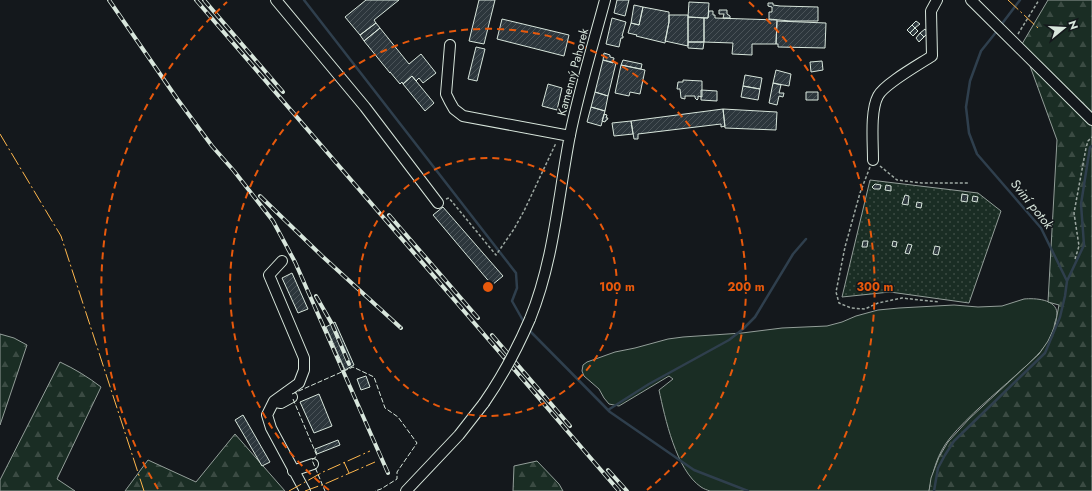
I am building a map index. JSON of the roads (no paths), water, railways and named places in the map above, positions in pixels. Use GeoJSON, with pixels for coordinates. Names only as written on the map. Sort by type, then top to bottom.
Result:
{"type":"FeatureCollection","features":[{"type":"Feature","properties":{"kind":"street"},"geometry":{"type":"LineString","coordinates":[[276,0],[365,107],[438,203]]}},
{"type":"Feature","properties":{"kind":"street","name":"Kamenný Pahorek"},"geometry":{"type":"LineString","coordinates":[[406,491],[459,435],[484,404],[511,361],[530,319],[540,292],[550,252],[568,152],[565,135],[580,90],[605,0]]}},
{"type":"Feature","properties":{"kind":"street"},"geometry":{"type":"LineString","coordinates":[[873,160],[874,110],[878,95],[888,85],[932,56],[931,11],[937,0]]}},
{"type":"Feature","properties":{"kind":"street"},"geometry":{"type":"LineString","coordinates":[[973,2],[1092,120]]}},
{"type":"Feature","properties":{"kind":"street"},"geometry":{"type":"LineString","coordinates":[[450,45],[446,94],[454,109],[463,116],[565,135]]}},
{"type":"Feature","properties":{"kind":"street"},"geometry":{"type":"LineString","coordinates":[[282,261],[269,275],[304,358],[304,370],[299,383],[274,401],[267,415],[271,428],[305,491]]}},
{"type":"Feature","properties":{"kind":"street"},"geometry":{"type":"LineString","coordinates":[[274,401],[281,403],[292,397]]}},
{"type":"Feature","properties":{"kind":"street"},"geometry":{"type":"LineString","coordinates":[[293,471],[314,464]]}},
{"type":"Feature","properties":{"kind":"waterway"},"geometry":{"type":"LineString","coordinates":[[304,0],[516,273],[517,288],[512,301],[525,324]]}},
{"type":"Feature","properties":{"kind":"waterway","name":"Sviní potok"},"geometry":{"type":"LineString","coordinates":[[1001,25],[1020,0]]}},
{"type":"Feature","properties":{"kind":"waterway","name":"Sviní potok"},"geometry":{"type":"LineString","coordinates":[[934,491],[938,468],[954,441],[1045,353],[1060,317],[1065,296],[1067,281],[1041,228],[977,154],[969,133],[966,107],[970,81],[981,51],[997,31]]}},
{"type":"Feature","properties":{"kind":"waterway"},"geometry":{"type":"LineString","coordinates":[[1067,281],[1084,245],[1081,204],[1090,147],[1092,146]]}},
{"type":"Feature","properties":{"kind":"waterway"},"geometry":{"type":"LineString","coordinates":[[608,410],[649,384],[729,340],[743,329],[755,317],[793,254],[806,239]]}},
{"type":"Feature","properties":{"kind":"waterway"},"geometry":{"type":"LineString","coordinates":[[529,330],[610,412],[694,470],[748,491]]}},
{"type":"Feature","properties":{"kind":"railway"},"geometry":{"type":"LineString","coordinates":[[109,0],[178,100],[212,146],[234,171],[273,221],[295,262],[388,473]]}},
{"type":"Feature","properties":{"kind":"railway"},"geometry":{"type":"LineString","coordinates":[[196,0],[619,491]]}},
{"type":"Feature","properties":{"kind":"railway"},"geometry":{"type":"LineString","coordinates":[[204,0],[283,92]]}},
{"type":"Feature","properties":{"kind":"railway"},"geometry":{"type":"LineString","coordinates":[[260,196],[322,256],[401,328]]}},
{"type":"Feature","properties":{"kind":"railway"},"geometry":{"type":"LineString","coordinates":[[389,215],[478,318]]}},
{"type":"Feature","properties":{"kind":"railway"},"geometry":{"type":"LineString","coordinates":[[316,296],[332,324],[349,364]]}},
{"type":"Feature","properties":{"kind":"railway"},"geometry":{"type":"LineString","coordinates":[[492,335],[570,426]]}},
{"type":"Feature","properties":{"kind":"railway"},"geometry":{"type":"LineString","coordinates":[[608,470],[627,491]]}}]}
